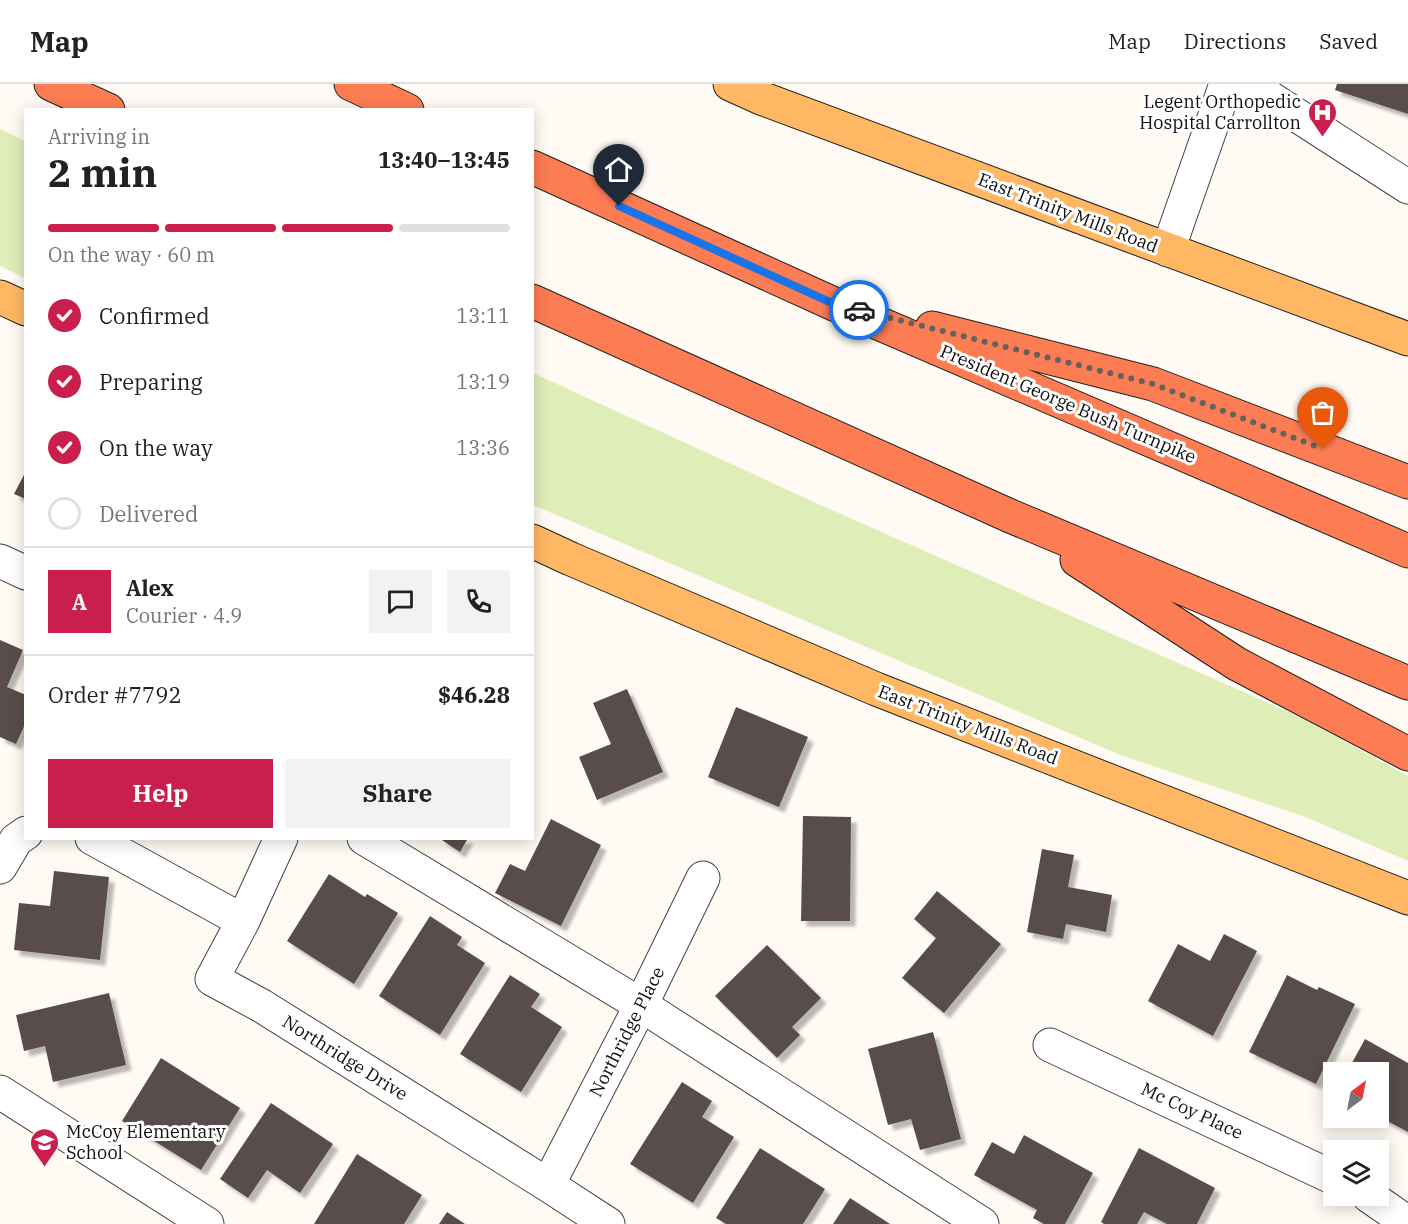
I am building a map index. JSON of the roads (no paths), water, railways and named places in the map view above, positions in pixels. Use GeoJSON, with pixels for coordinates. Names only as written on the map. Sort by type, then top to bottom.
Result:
{"type":"FeatureCollection","features":[{"type":"Feature","properties":{"kind":"highway"},"geometry":{"type":"LineString","coordinates":[[51,84],[104,108]]}},
{"type":"Feature","properties":{"kind":"highway"},"geometry":{"type":"LineString","coordinates":[[351,84],[403,108]]}},
{"type":"Feature","properties":{"kind":"highway","name":"President George Bush Turnpike"},"geometry":{"type":"LineString","coordinates":[[534,168],[834,304],[1408,551]]}},
{"type":"Feature","properties":{"kind":"highway"},"geometry":{"type":"LineString","coordinates":[[534,302],[1008,515],[1408,683]]}},
{"type":"Feature","properties":{"kind":"highway"},"geometry":{"type":"LineString","coordinates":[[834,304],[1153,384],[1408,482]]}},
{"type":"Feature","properties":{"kind":"highway"},"geometry":{"type":"LineString","coordinates":[[1008,515],[1237,664],[1408,753]]}},
{"type":"Feature","properties":{"kind":"main road","name":"East Trinity Mills Road"},"geometry":{"type":"LineString","coordinates":[[730,84],[761,98],[1408,339]]}},
{"type":"Feature","properties":{"kind":"main road"},"geometry":{"type":"LineString","coordinates":[[0,297],[24,308]]}},
{"type":"Feature","properties":{"kind":"main road","name":"East Trinity Mills Road"},"geometry":{"type":"LineString","coordinates":[[534,542],[876,689],[1408,898]]}},
{"type":"Feature","properties":{"kind":"street"},"geometry":{"type":"LineString","coordinates":[[1168,250],[1226,85],[1253,87],[1293,97],[1408,187]]}},
{"type":"Feature","properties":{"kind":"street"},"geometry":{"type":"LineString","coordinates":[[0,561],[24,572]]}},
{"type":"Feature","properties":{"kind":"street"},"geometry":{"type":"LineString","coordinates":[[0,867],[16,840],[24,834]]}},
{"type":"Feature","properties":{"kind":"street"},"geometry":{"type":"LineString","coordinates":[[96,840],[243,921]]}},
{"type":"Feature","properties":{"kind":"street","name":"Northridge Drive"},"geometry":{"type":"LineString","coordinates":[[280,840],[243,921],[212,979],[262,1005],[608,1224]]}},
{"type":"Feature","properties":{"kind":"street"},"geometry":{"type":"LineString","coordinates":[[367,840],[641,1005],[982,1224]]}},
{"type":"Feature","properties":{"kind":"street","name":"Northridge Place"},"geometry":{"type":"LineString","coordinates":[[548,1185],[641,1005],[703,878]]}},
{"type":"Feature","properties":{"kind":"street","name":"Mc Coy Place"},"geometry":{"type":"LineString","coordinates":[[1050,1045],[1323,1173]]}},
{"type":"Feature","properties":{"kind":"street"},"geometry":{"type":"LineString","coordinates":[[0,1092],[207,1224]]}},
{"type":"Feature","properties":{"kind":"street"},"geometry":{"type":"LineString","coordinates":[[1383,1206],[1408,1223]]}},
{"type":"Feature","properties":{"kind":"place","name":"Legent Orthopedic Hospital Carrollton"},"geometry":{"type":"Point","coordinates":[1322,138]}},
{"type":"Feature","properties":{"kind":"place","name":"McCoy Elementary School"},"geometry":{"type":"Point","coordinates":[45,1168]}}]}
